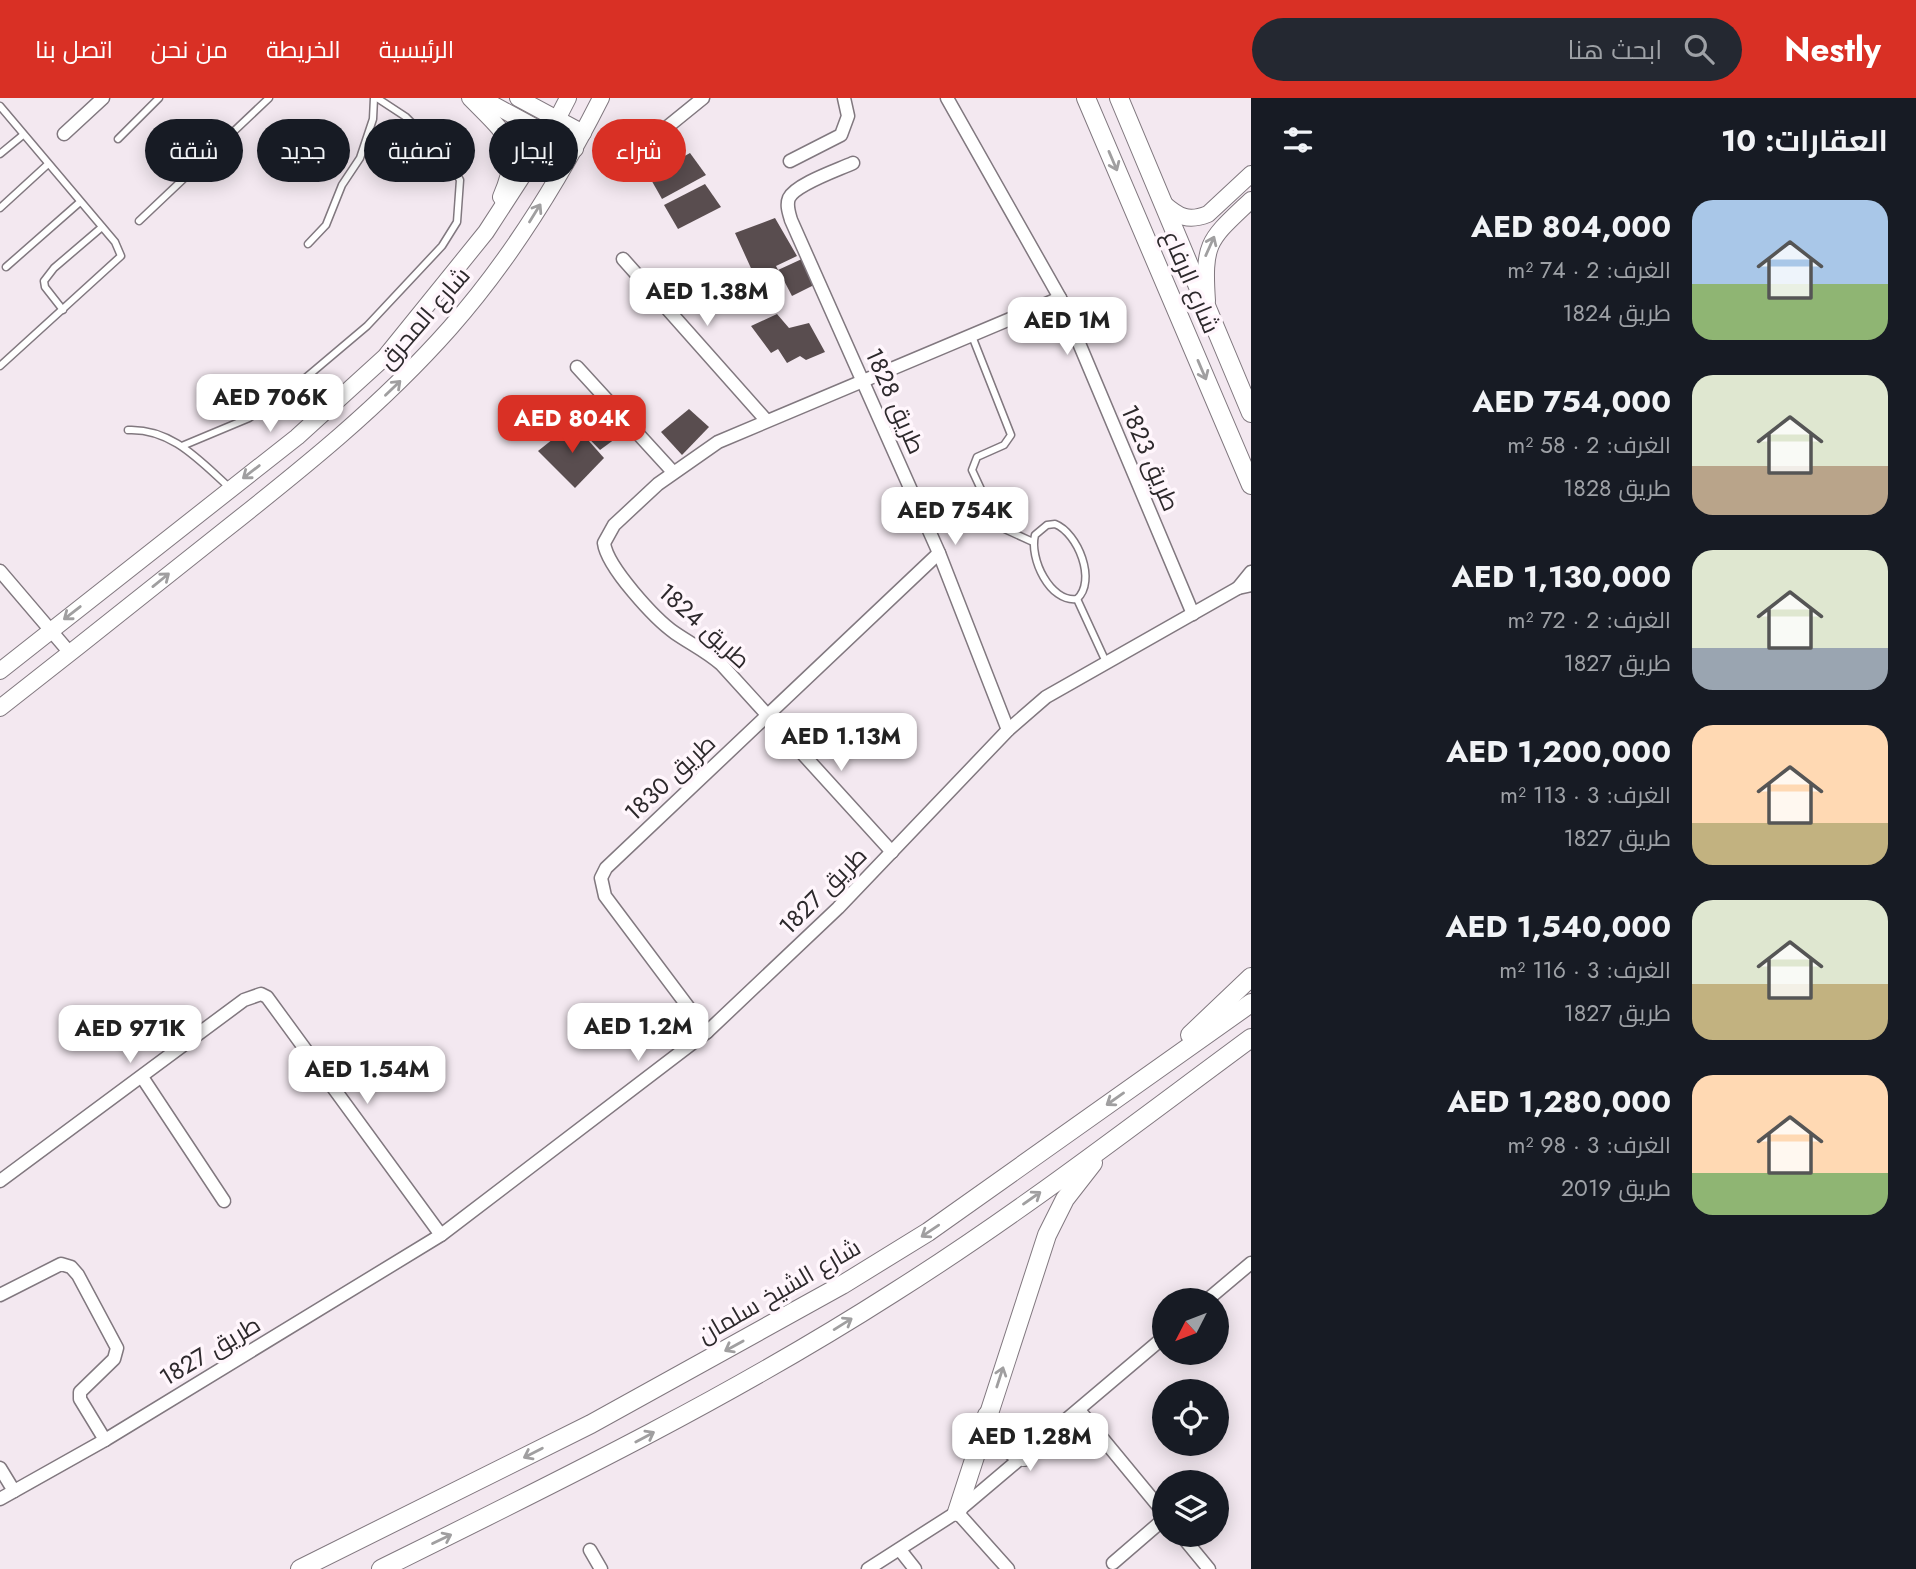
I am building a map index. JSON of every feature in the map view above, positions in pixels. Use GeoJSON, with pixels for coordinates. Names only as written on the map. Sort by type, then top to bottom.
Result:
{"type":"FeatureCollection","features":[{"type":"Feature","properties":{"kind":"main road"},"geometry":{"type":"LineString","coordinates":[[470,98],[502,130],[513,163],[486,232]]}},
{"type":"Feature","properties":{"kind":"main road"},"geometry":{"type":"LineString","coordinates":[[481,98],[520,119]]}},
{"type":"Feature","properties":{"kind":"main road"},"geometry":{"type":"LineString","coordinates":[[518,98],[555,119]]}},
{"type":"Feature","properties":{"kind":"main road","name":"شارع المحرق"},"geometry":{"type":"LineString","coordinates":[[558,119],[568,98]]}},
{"type":"Feature","properties":{"kind":"main road","name":"شارع المحرق"},"geometry":{"type":"LineString","coordinates":[[578,143],[601,98]]}},
{"type":"Feature","properties":{"kind":"main road","name":"شارع الرفاع"},"geometry":{"type":"LineString","coordinates":[[1086,98],[1251,485]]}},
{"type":"Feature","properties":{"kind":"main road","name":"شارع الرفاع"},"geometry":{"type":"LineString","coordinates":[[1119,98],[1251,413]]}},
{"type":"Feature","properties":{"kind":"main road"},"geometry":{"type":"LineString","coordinates":[[578,130],[583,133]]}},
{"type":"Feature","properties":{"kind":"main road"},"geometry":{"type":"LineString","coordinates":[[1163,202],[1177,215],[1189,220],[1200,218],[1208,214],[1251,174]]}},
{"type":"Feature","properties":{"kind":"main road","name":"شارع المحرق"},"geometry":{"type":"LineString","coordinates":[[0,671],[297,437],[385,356],[486,232],[518,182]]}},
{"type":"Feature","properties":{"kind":"main road","name":"شارع المحرق"},"geometry":{"type":"LineString","coordinates":[[0,708],[316,458],[402,379],[451,326],[497,269],[554,182]]}},
{"type":"Feature","properties":{"kind":"main road"},"geometry":{"type":"LineString","coordinates":[[1207,307],[1206,251],[1216,233],[1251,200]]}},
{"type":"Feature","properties":{"kind":"main road"},"geometry":{"type":"LineString","coordinates":[[1148,1076],[1251,977]]}},
{"type":"Feature","properties":{"kind":"main road","name":"شارع الشيخ سلمان"},"geometry":{"type":"LineString","coordinates":[[300,1569],[591,1424],[842,1285],[928,1232],[1251,1003]]}},
{"type":"Feature","properties":{"kind":"main road"},"geometry":{"type":"LineString","coordinates":[[381,1569],[606,1458],[779,1363],[947,1258],[1107,1145],[1251,1038]]}},
{"type":"Feature","properties":{"kind":"main road"},"geometry":{"type":"LineString","coordinates":[[957,1512],[1047,1235],[1065,1199],[1107,1145]]}},
{"type":"Feature","properties":{"kind":"main road"},"geometry":{"type":"LineString","coordinates":[[987,1415],[995,1437],[1003,1446],[1024,1457]]}},
{"type":"Feature","properties":{"kind":"street"},"geometry":{"type":"LineString","coordinates":[[64,135],[103,98]]}},
{"type":"Feature","properties":{"kind":"street"},"geometry":{"type":"LineString","coordinates":[[677,119],[703,98]]}},
{"type":"Feature","properties":{"kind":"street"},"geometry":{"type":"LineString","coordinates":[[790,161],[841,135],[848,116],[844,98]]}},
{"type":"Feature","properties":{"kind":"street","name":"طريق 1823"},"geometry":{"type":"LineString","coordinates":[[947,98],[1060,298],[1193,614]]}},
{"type":"Feature","properties":{"kind":"street","name":"طريق 1828"},"geometry":{"type":"LineString","coordinates":[[853,163],[797,189],[787,206],[939,553],[1008,730]]}},
{"type":"Feature","properties":{"kind":"street"},"geometry":{"type":"LineString","coordinates":[[622,259],[766,420]]}},
{"type":"Feature","properties":{"kind":"street","name":"طريق 1824"},"geometry":{"type":"LineString","coordinates":[[766,717],[703,648],[673,632],[657,617],[605,554],[604,543],[614,525],[673,472],[718,442],[1060,298]]}},
{"type":"Feature","properties":{"kind":"street"},"geometry":{"type":"LineString","coordinates":[[577,367],[673,472]]}},
{"type":"Feature","properties":{"kind":"street","name":"طريق 1830"},"geometry":{"type":"LineString","coordinates":[[707,1032],[605,896],[601,878],[606,868],[939,553]]}},
{"type":"Feature","properties":{"kind":"street"},"geometry":{"type":"LineString","coordinates":[[0,571],[70,653]]}},
{"type":"Feature","properties":{"kind":"street","name":"طريق 1827"},"geometry":{"type":"LineString","coordinates":[[1238,588],[1251,572]]}},
{"type":"Feature","properties":{"kind":"street","name":"طريق 1827"},"geometry":{"type":"LineString","coordinates":[[0,1499],[105,1440],[440,1235],[707,1032],[838,908],[1008,730],[1046,697],[1238,588],[1251,585]]}},
{"type":"Feature","properties":{"kind":"street"},"geometry":{"type":"LineString","coordinates":[[766,717],[892,852]]}},
{"type":"Feature","properties":{"kind":"street"},"geometry":{"type":"LineString","coordinates":[[0,1181],[244,1000],[261,994],[267,997],[440,1235]]}},
{"type":"Feature","properties":{"kind":"street"},"geometry":{"type":"LineString","coordinates":[[142,1077],[224,1201]]}},
{"type":"Feature","properties":{"kind":"street"},"geometry":{"type":"LineString","coordinates":[[0,1295],[61,1264],[71,1267],[78,1275],[117,1353],[80,1392],[80,1399],[105,1440]]}},
{"type":"Feature","properties":{"kind":"street"},"geometry":{"type":"LineString","coordinates":[[1223,1288],[1249,1269]]}},
{"type":"Feature","properties":{"kind":"street"},"geometry":{"type":"LineString","coordinates":[[868,1569],[957,1512],[1152,1347]]}},
{"type":"Feature","properties":{"kind":"street"},"geometry":{"type":"LineString","coordinates":[[1079,1410],[1152,1498]]}},
{"type":"Feature","properties":{"kind":"street"},"geometry":{"type":"LineString","coordinates":[[0,1468],[13,1491]]}},
{"type":"Feature","properties":{"kind":"street"},"geometry":{"type":"LineString","coordinates":[[957,1512],[1008,1569]]}},
{"type":"Feature","properties":{"kind":"street"},"geometry":{"type":"LineString","coordinates":[[1113,1563],[1152,1529]]}},
{"type":"Feature","properties":{"kind":"street"},"geometry":{"type":"LineString","coordinates":[[1191,1547],[1209,1569]]}},
{"type":"Feature","properties":{"kind":"street"},"geometry":{"type":"LineString","coordinates":[[590,1550],[601,1569]]}},
{"type":"Feature","properties":{"kind":"street"},"geometry":{"type":"LineString","coordinates":[[900,1550],[915,1569]]}},
{"type":"Feature","properties":{"kind":"lane"},"geometry":{"type":"LineString","coordinates":[[118,139],[159,98]]}},
{"type":"Feature","properties":{"kind":"lane"},"geometry":{"type":"LineString","coordinates":[[139,221],[269,98]]}},
{"type":"Feature","properties":{"kind":"lane"},"geometry":{"type":"LineString","coordinates":[[182,446],[249,418],[290,391],[367,326],[442,246],[457,222],[461,201],[460,180],[448,159],[406,117],[376,98],[373,119],[360,158],[342,185],[330,218],[307,244]]}},
{"type":"Feature","properties":{"kind":"lane"},"geometry":{"type":"LineString","coordinates":[[0,106],[121,250],[121,256],[0,366]]}},
{"type":"Feature","properties":{"kind":"lane"},"geometry":{"type":"LineString","coordinates":[[0,155],[23,135]]}},
{"type":"Feature","properties":{"kind":"lane"},"geometry":{"type":"LineString","coordinates":[[0,208],[47,165]]}},
{"type":"Feature","properties":{"kind":"lane"},"geometry":{"type":"LineString","coordinates":[[6,267],[80,202]]}},
{"type":"Feature","properties":{"kind":"lane"},"geometry":{"type":"LineString","coordinates":[[64,310],[45,287],[44,281],[54,268],[102,227]]}},
{"type":"Feature","properties":{"kind":"lane"},"geometry":{"type":"LineString","coordinates":[[972,334],[1011,435],[1004,445],[977,457],[972,470],[998,526],[1033,542],[1053,593],[1067,601],[1077,599],[1087,585],[1087,575],[1069,533],[1055,524],[1046,525],[1040,529],[1033,542]]}},
{"type":"Feature","properties":{"kind":"lane"},"geometry":{"type":"LineString","coordinates":[[128,430],[152,431],[182,446],[230,489]]}},
{"type":"Feature","properties":{"kind":"lane"},"geometry":{"type":"LineString","coordinates":[[1077,599],[1107,664]]}},
{"type":"Feature","properties":{"kind":"building"},"geometry":{"type":"Polygon","coordinates":[[[690,153],[706,175],[662,199],[652,182],[686,182],[686,155],[690,153]]]}},
{"type":"Feature","properties":{"kind":"building"},"geometry":{"type":"Polygon","coordinates":[[[705,184],[721,207],[678,229],[664,205],[705,184]]]}},
{"type":"Feature","properties":{"kind":"building"},"geometry":{"type":"Polygon","coordinates":[[[775,218],[797,256],[776,266],[778,270],[804,258],[816,284],[792,296],[781,275],[760,288],[735,233],[775,218]]]}},
{"type":"Feature","properties":{"kind":"building"},"geometry":{"type":"Polygon","coordinates":[[[777,314],[789,328],[809,323],[825,352],[806,360],[800,356],[787,363],[778,349],[771,353],[751,326],[777,314]]]}},
{"type":"Feature","properties":{"kind":"building"},"geometry":{"type":"Polygon","coordinates":[[[585,403],[619,436],[600,450],[570,419],[585,403]]]}},
{"type":"Feature","properties":{"kind":"building"},"geometry":{"type":"Polygon","coordinates":[[[689,409],[709,427],[682,455],[661,432],[689,409]]]}},
{"type":"Feature","properties":{"kind":"building"},"geometry":{"type":"Polygon","coordinates":[[[573,423],[604,458],[575,488],[538,451],[573,423]]]}}]}
